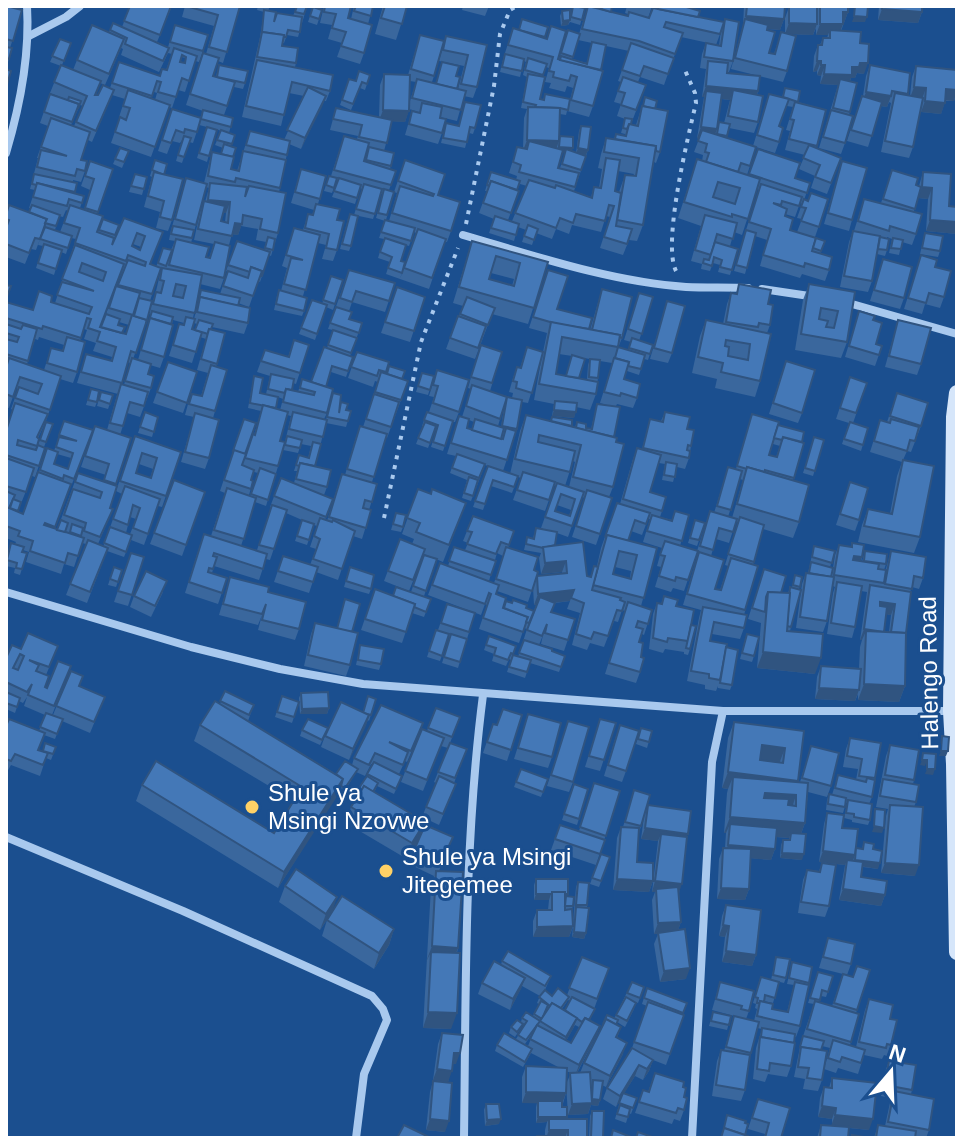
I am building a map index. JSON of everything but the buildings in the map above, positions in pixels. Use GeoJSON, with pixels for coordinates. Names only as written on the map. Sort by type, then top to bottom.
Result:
{"type":"FeatureCollection","features":[{"type":"Feature","properties":{"kind":"street"},"geometry":{"type":"LineString","coordinates":[[6,153],[16,119],[29,36],[27,6]]}},
{"type":"Feature","properties":{"kind":"street"},"geometry":{"type":"LineString","coordinates":[[29,36],[80,6]]}},
{"type":"Feature","properties":{"kind":"street"},"geometry":{"type":"LineString","coordinates":[[463,235],[563,264],[685,287],[750,288],[844,301],[957,334]]}},
{"type":"Feature","properties":{"kind":"street","name":"Halengo Road"},"geometry":{"type":"LineString","coordinates":[[957,393],[951,711],[956,764],[957,952]]}},
{"type":"Feature","properties":{"kind":"street"},"geometry":{"type":"LineString","coordinates":[[6,592],[191,647],[280,669],[363,684],[723,711],[951,711]]}},
{"type":"Feature","properties":{"kind":"street"},"geometry":{"type":"LineString","coordinates":[[464,1138],[468,858],[473,771],[483,695]]}},
{"type":"Feature","properties":{"kind":"street"},"geometry":{"type":"LineString","coordinates":[[692,1138],[712,762],[723,711]]}},
{"type":"Feature","properties":{"kind":"street"},"geometry":{"type":"LineString","coordinates":[[6,849],[8,838],[183,911],[372,996],[383,1009],[387,1020],[364,1074],[356,1138]]}},
{"type":"Feature","properties":{"kind":"path"},"geometry":{"type":"LineString","coordinates":[[384,518],[421,342],[463,235],[494,86],[500,34],[510,10],[517,6]]}},
{"type":"Feature","properties":{"kind":"path"},"geometry":{"type":"LineString","coordinates":[[684,68],[696,103],[675,206],[672,239],[674,265],[685,287]]}},
{"type":"Feature","properties":{"kind":"place","name":"Shule ya Msingi Nzovwe"},"geometry":{"type":"Point","coordinates":[252,807]}},
{"type":"Feature","properties":{"kind":"place","name":"Shule ya Msingi Jitegemee"},"geometry":{"type":"Point","coordinates":[386,871]}}]}
